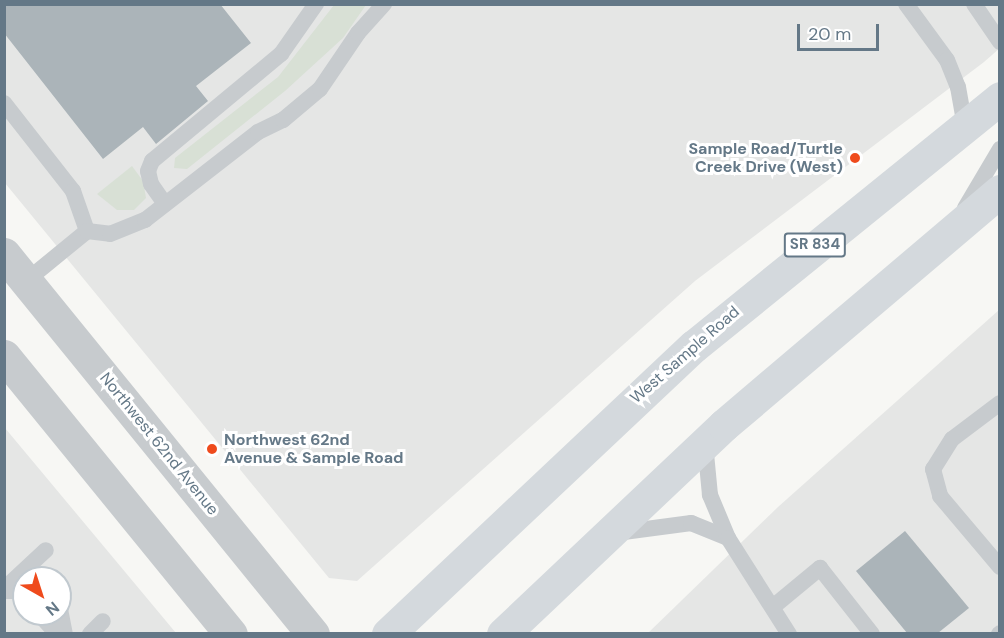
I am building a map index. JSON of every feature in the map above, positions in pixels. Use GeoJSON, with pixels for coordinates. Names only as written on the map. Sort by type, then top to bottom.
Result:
{"type":"FeatureCollection","features":[{"type":"Feature","properties":{"kind":"main road","name":"West Sample Road"},"geometry":{"type":"LineString","coordinates":[[388,633],[694,346],[999,98]]}},
{"type":"Feature","properties":{"kind":"main road"},"geometry":{"type":"LineString","coordinates":[[503,633],[705,443],[999,191]]}},
{"type":"Feature","properties":{"kind":"street","name":"Northwest 62nd Avenue"},"geometry":{"type":"LineString","coordinates":[[4,254],[314,633]]}},
{"type":"Feature","properties":{"kind":"street"},"geometry":{"type":"LineString","coordinates":[[4,356],[231,633]]}},
{"type":"Feature","properties":{"kind":"lane"},"geometry":{"type":"LineString","coordinates":[[165,204],[151,184],[148,171],[152,161],[281,54],[316,4]]}},
{"type":"Feature","properties":{"kind":"lane"},"geometry":{"type":"LineString","coordinates":[[26,281],[87,231],[110,234],[145,220],[320,88],[358,33],[384,4]]}},
{"type":"Feature","properties":{"kind":"lane"},"geometry":{"type":"LineString","coordinates":[[906,4],[947,60],[958,87],[965,125]]}},
{"type":"Feature","properties":{"kind":"lane"},"geometry":{"type":"LineString","coordinates":[[974,4],[999,42]]}},
{"type":"Feature","properties":{"kind":"lane"},"geometry":{"type":"LineString","coordinates":[[4,103],[73,190],[87,231]]}},
{"type":"Feature","properties":{"kind":"lane"},"geometry":{"type":"LineString","coordinates":[[951,232],[999,149]]}},
{"type":"Feature","properties":{"kind":"lane"},"geometry":{"type":"LineString","coordinates":[[997,405],[952,440],[933,470],[940,496],[999,567]]}},
{"type":"Feature","properties":{"kind":"lane"},"geometry":{"type":"LineString","coordinates":[[705,443],[710,495],[728,538],[774,606],[789,633]]}},
{"type":"Feature","properties":{"kind":"lane"},"geometry":{"type":"LineString","coordinates":[[606,535],[691,523],[728,538]]}},
{"type":"Feature","properties":{"kind":"lane"},"geometry":{"type":"LineString","coordinates":[[34,566],[46,550]]}},
{"type":"Feature","properties":{"kind":"lane"},"geometry":{"type":"LineString","coordinates":[[774,606],[820,568],[872,633]]}},
{"type":"Feature","properties":{"kind":"lane"},"geometry":{"type":"LineString","coordinates":[[90,633],[103,621]]}},
{"type":"Feature","properties":{"kind":"shaded area"},"geometry":{"type":"Polygon","coordinates":[[[999,4],[1000,48],[695,281],[357,581],[329,578],[5,183],[4,5],[999,4]]]}},
{"type":"Feature","properties":{"kind":"shaded area"},"geometry":{"type":"Polygon","coordinates":[[[334,5],[366,5],[343,38],[285,91],[187,169],[174,168],[175,158],[278,77],[334,5]]]}},
{"type":"Feature","properties":{"kind":"shaded area"},"geometry":{"type":"Polygon","coordinates":[[[132,166],[143,181],[146,198],[134,210],[117,210],[97,194],[132,166]]]}},
{"type":"Feature","properties":{"kind":"shaded area"},"geometry":{"type":"Polygon","coordinates":[[[999,310],[999,633],[647,634],[778,507],[999,310]]]}},
{"type":"Feature","properties":{"kind":"shaded area"},"geometry":{"type":"Polygon","coordinates":[[[5,428],[176,633],[5,633],[5,428]]]}},
{"type":"Feature","properties":{"kind":"building"},"geometry":{"type":"Polygon","coordinates":[[[4,4],[220,4],[251,43],[196,86],[208,101],[156,144],[143,127],[103,159],[4,33],[4,4]]]}},
{"type":"Feature","properties":{"kind":"building"},"geometry":{"type":"Polygon","coordinates":[[[905,531],[969,608],[938,633],[907,633],[856,571],[905,531]]]}},
{"type":"Feature","properties":{"kind":"place","name":"Sample Road/Turtle Creek Drive (West)"},"geometry":{"type":"Point","coordinates":[855,158]}},
{"type":"Feature","properties":{"kind":"place","name":"Northwest 62nd Avenue & Sample Road"},"geometry":{"type":"Point","coordinates":[212,449]}}]}
